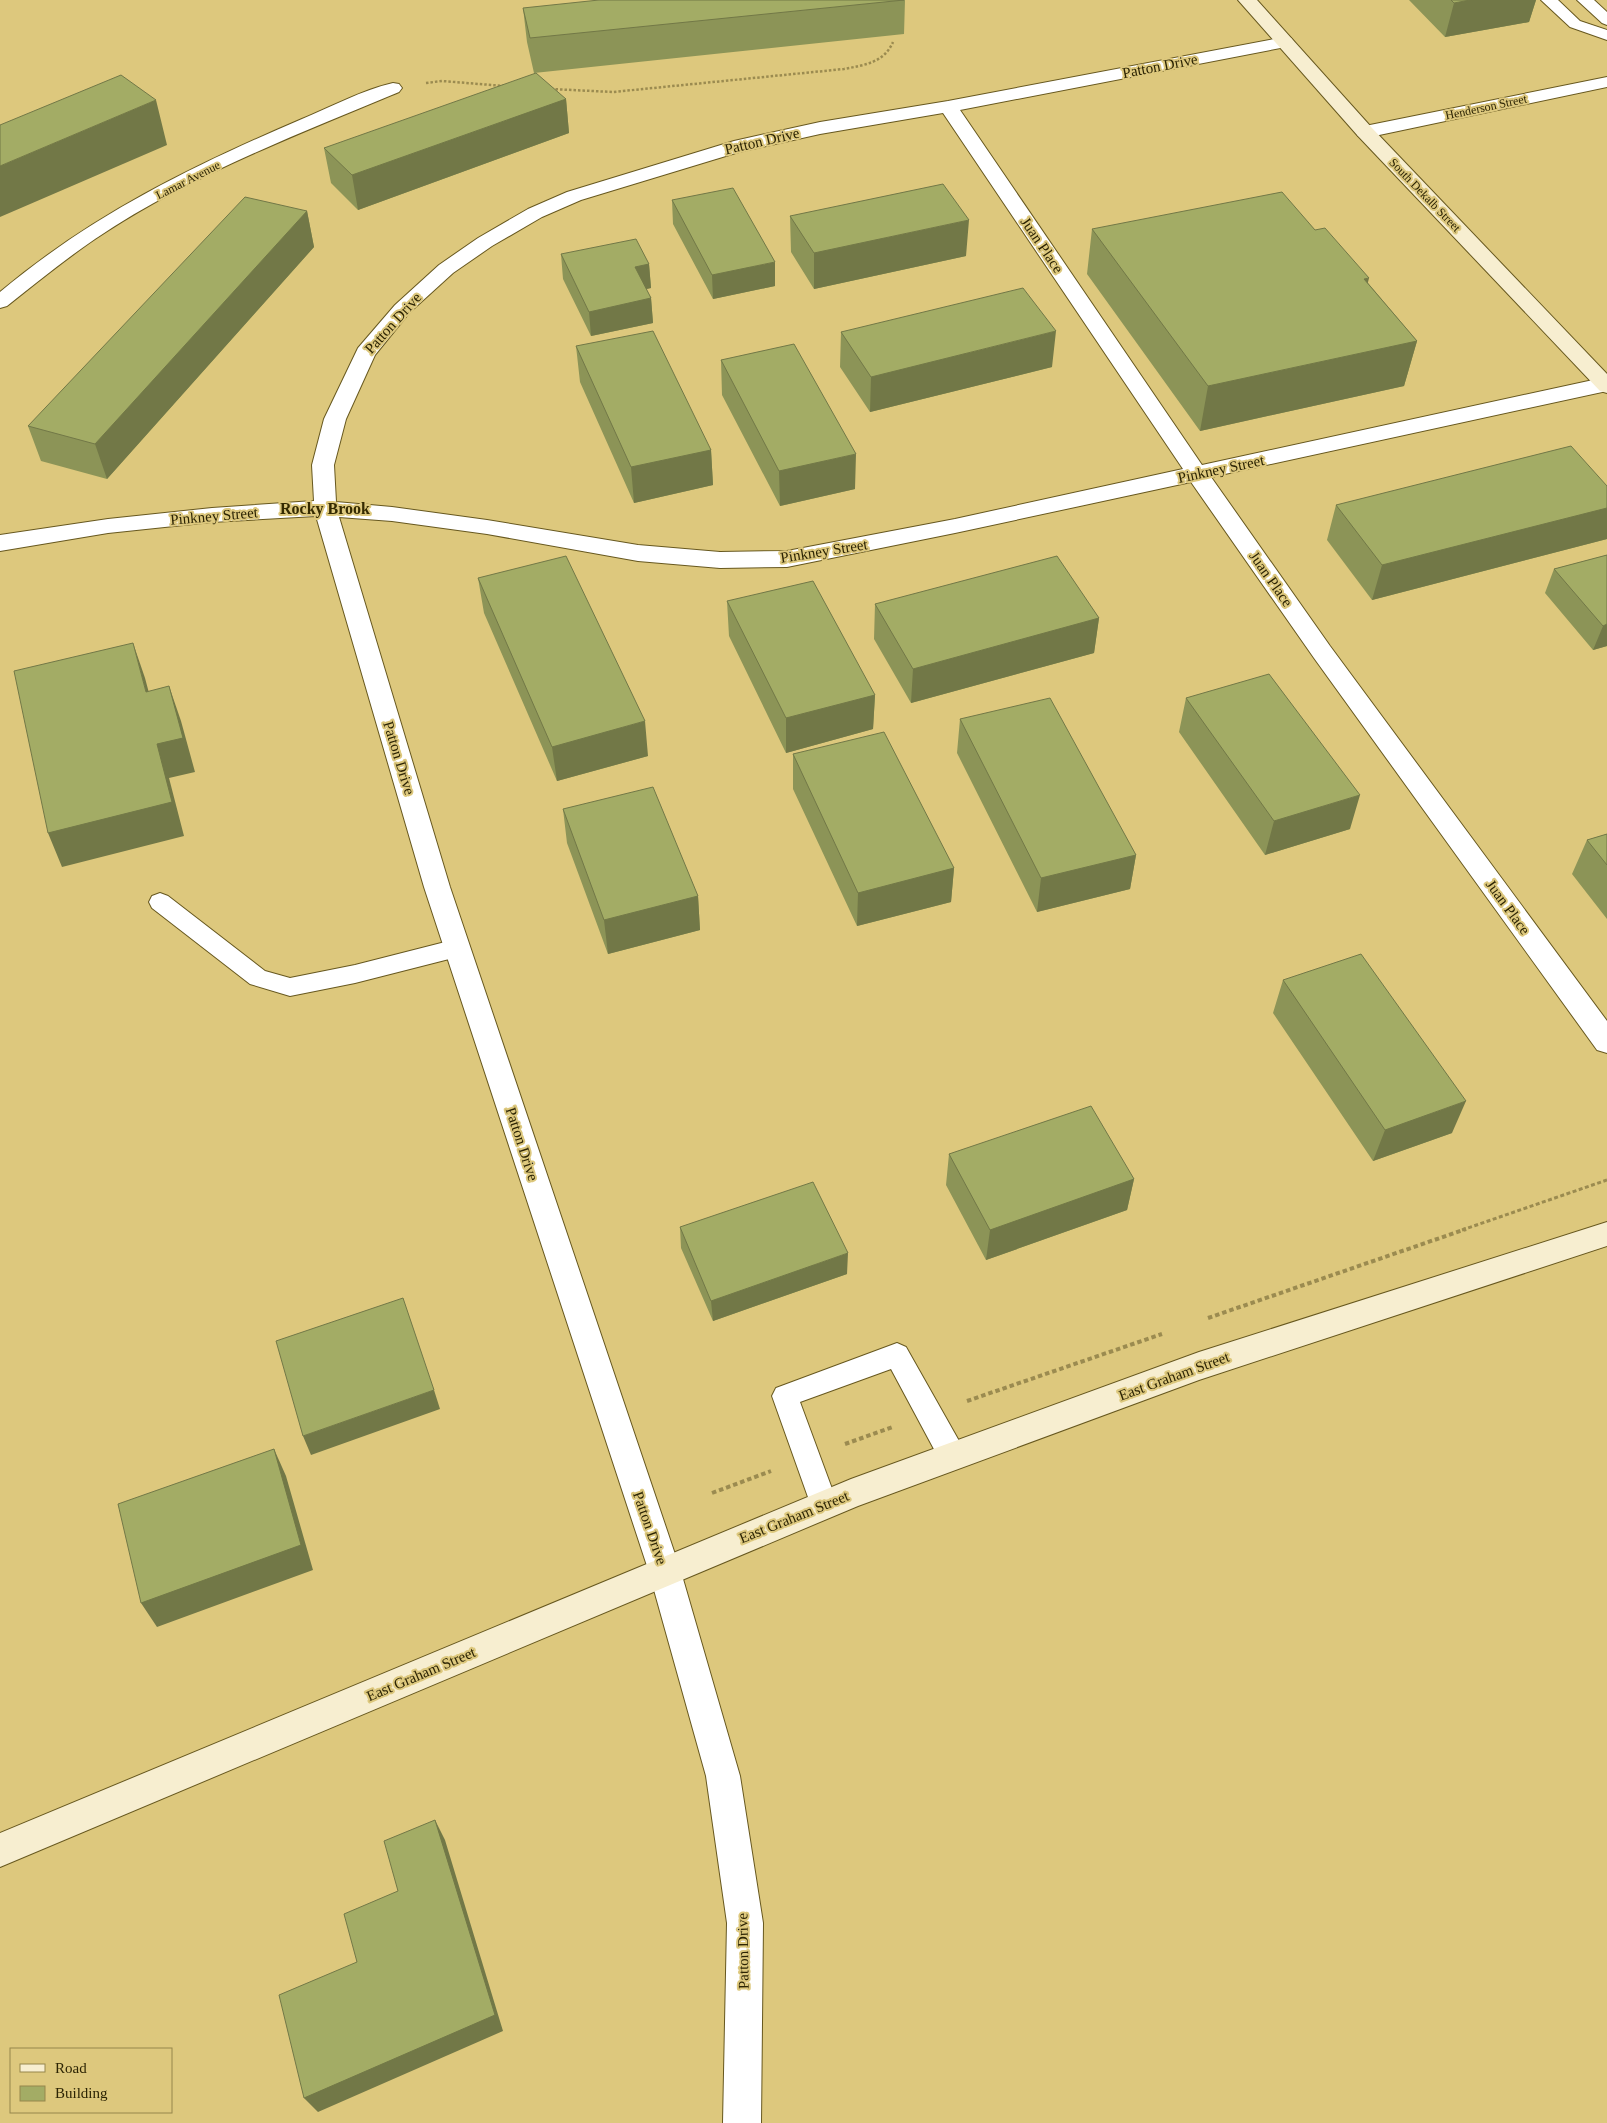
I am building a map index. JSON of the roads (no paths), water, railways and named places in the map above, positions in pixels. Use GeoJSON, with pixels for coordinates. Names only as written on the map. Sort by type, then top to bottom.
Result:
{"type":"FeatureCollection","features":[{"type":"Feature","properties":{"kind":"street","name":"South Dekalb Street"},"geometry":{"type":"LineString","coordinates":[[1247,0],[1365,132],[1606,385]]}},
{"type":"Feature","properties":{"kind":"street","name":"Patton Drive"},"geometry":{"type":"LineString","coordinates":[[742,2123],[745,1923],[724,1776],[665,1572],[437,887],[325,508],[323,465],[335,419],[365,353],[402,309],[446,269],[485,242],[535,213],[574,196],[734,147],[820,128],[948,107],[1285,42]]}},
{"type":"Feature","properties":{"kind":"street","name":"Henderson Street"},"geometry":{"type":"LineString","coordinates":[[1365,132],[1607,82]]}},
{"type":"Feature","properties":{"kind":"street","name":"Lamar Avenue"},"geometry":{"type":"LineString","coordinates":[[0,302],[61,253],[129,210],[188,178],[259,145],[393,88]]}},
{"type":"Feature","properties":{"kind":"street","name":"Juan Place"},"geometry":{"type":"LineString","coordinates":[[948,107],[1197,474],[1322,652],[1607,1042]]}},
{"type":"Feature","properties":{"kind":"street","name":"Pinkney Street"},"geometry":{"type":"LineString","coordinates":[[0,543],[108,526],[212,515],[325,508],[392,514],[487,527],[638,553],[720,560],[787,559],[857,547],[1606,385]]}},
{"type":"Feature","properties":{"kind":"street","name":"East Graham Street"},"geometry":{"type":"LineString","coordinates":[[0,1850],[665,1572],[731,1542],[824,1505],[1199,1366],[1607,1234]]}},
{"type":"Feature","properties":{"kind":"lane"},"geometry":{"type":"LineString","coordinates":[[1549,0],[1575,24],[1607,35]]}},
{"type":"Feature","properties":{"kind":"lane"},"geometry":{"type":"LineString","coordinates":[[1585,0],[1607,20]]}},
{"type":"Feature","properties":{"kind":"lane"},"geometry":{"type":"LineString","coordinates":[[160,902],[258,978],[290,987],[355,974],[457,948]]}},
{"type":"Feature","properties":{"kind":"lane"},"geometry":{"type":"LineString","coordinates":[[824,1505],[785,1396],[897,1355],[953,1457]]}},
{"type":"Feature","properties":{"kind":"district","name":"Rocky Brook"},"geometry":{"type":"Point","coordinates":[325,508]}}]}
